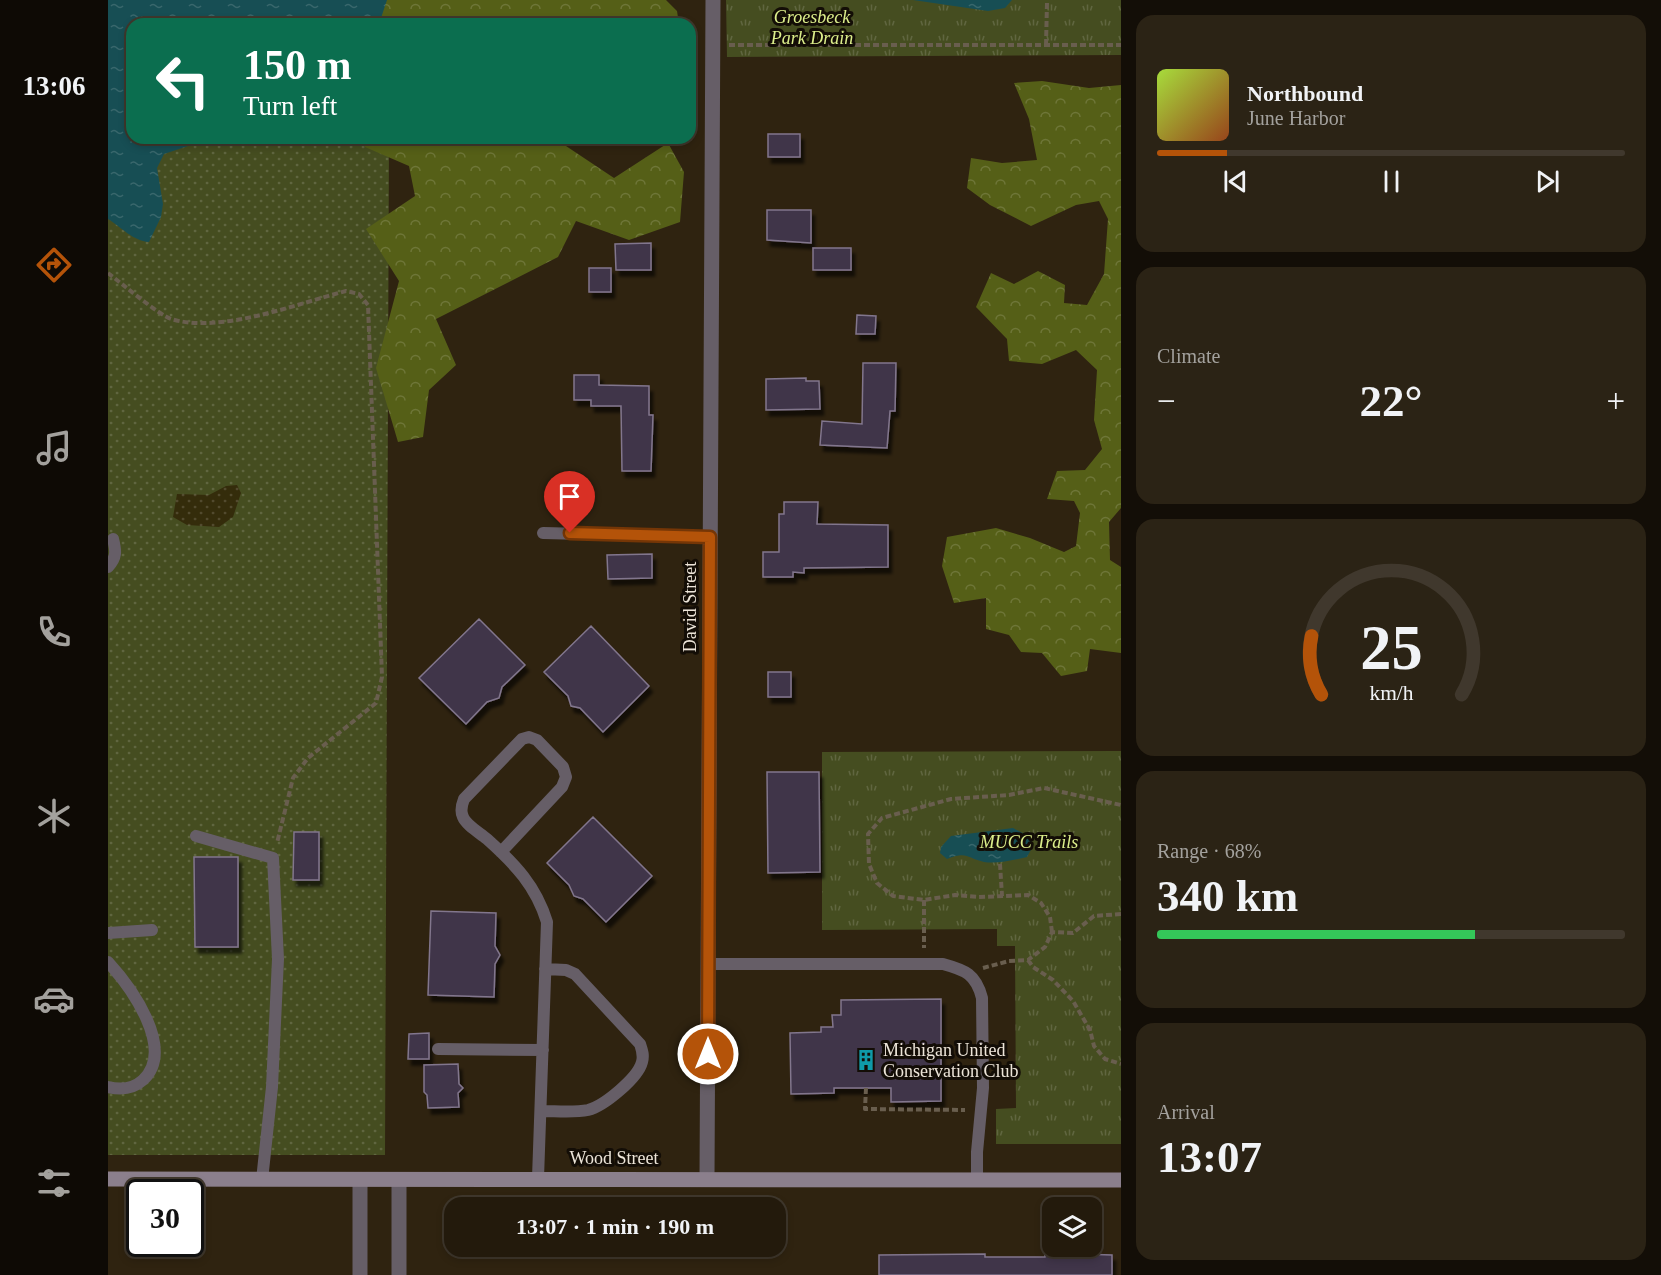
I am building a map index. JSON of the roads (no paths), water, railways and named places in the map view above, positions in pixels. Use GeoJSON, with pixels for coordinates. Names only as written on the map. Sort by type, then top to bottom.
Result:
{"type":"FeatureCollection","features":[{"type":"Feature","properties":{"kind":"street","name":"David Street"},"geometry":{"type":"LineString","coordinates":[[707,1178],[713,0]]}},
{"type":"Feature","properties":{"kind":"street","name":"Wood Street"},"geometry":{"type":"LineString","coordinates":[[108,1179],[1121,1180]]}},
{"type":"Feature","properties":{"kind":"street"},"geometry":{"type":"LineString","coordinates":[[360,1180],[360,1275]]}},
{"type":"Feature","properties":{"kind":"street"},"geometry":{"type":"LineString","coordinates":[[399,1180],[399,1275]]}},
{"type":"Feature","properties":{"kind":"lane"},"geometry":{"type":"LineString","coordinates":[[543,533],[710,537]]}},
{"type":"Feature","properties":{"kind":"lane"},"geometry":{"type":"LineString","coordinates":[[108,567],[116,556],[113,538]]}},
{"type":"Feature","properties":{"kind":"lane"},"geometry":{"type":"LineString","coordinates":[[501,852],[562,787],[566,777],[563,767],[537,740],[529,737],[522,739],[464,799],[461,807],[463,818],[501,852],[530,884],[542,905],[546,922],[538,1178]]}},
{"type":"Feature","properties":{"kind":"lane"},"geometry":{"type":"LineString","coordinates":[[196,837],[273,858],[278,959],[272,1086],[262,1180]]}},
{"type":"Feature","properties":{"kind":"lane"},"geometry":{"type":"LineString","coordinates":[[108,933],[152,930]]}},
{"type":"Feature","properties":{"kind":"lane"},"geometry":{"type":"LineString","coordinates":[[108,962],[127,985],[144,1013],[151,1031],[154,1049],[149,1073],[140,1082],[128,1088],[108,1087]]}},
{"type":"Feature","properties":{"kind":"lane"},"geometry":{"type":"LineString","coordinates":[[709,964],[943,964],[967,972],[979,985],[982,998],[981,1110],[977,1180]]}},
{"type":"Feature","properties":{"kind":"lane"},"geometry":{"type":"LineString","coordinates":[[541,1111],[586,1111],[601,1105],[636,1075],[644,1054],[640,1044],[575,974],[566,970],[545,969]]}},
{"type":"Feature","properties":{"kind":"lane"},"geometry":{"type":"LineString","coordinates":[[438,1049],[543,1050]]}},
{"type":"Feature","properties":{"kind":"water"},"geometry":{"type":"Polygon","coordinates":[[[108,0],[387,0],[381,18],[126,18],[126,144],[194,144],[164,154],[157,168],[163,204],[161,217],[149,242],[132,236],[108,219],[108,0]]]}},
{"type":"Feature","properties":{"kind":"water"},"geometry":{"type":"Polygon","coordinates":[[[913,0],[1012,0],[1005,8],[988,11],[913,0]]]}},
{"type":"Feature","properties":{"kind":"water"},"geometry":{"type":"Polygon","coordinates":[[[1013,828],[1030,837],[1033,846],[1027,857],[984,862],[963,855],[947,859],[940,853],[941,847],[951,836],[1013,828]]]}},
{"type":"Feature","properties":{"kind":"place","name":"Michigan United Conservation Club"},"geometry":{"type":"Point","coordinates":[866,1060]}},
{"type":"Feature","properties":{"kind":"park label","name":"Groesbeck Park Drain"},"geometry":{"type":"Point","coordinates":[812,27]}},
{"type":"Feature","properties":{"kind":"park label","name":"MUCC Trails"},"geometry":{"type":"Point","coordinates":[1029,842]}}]}
